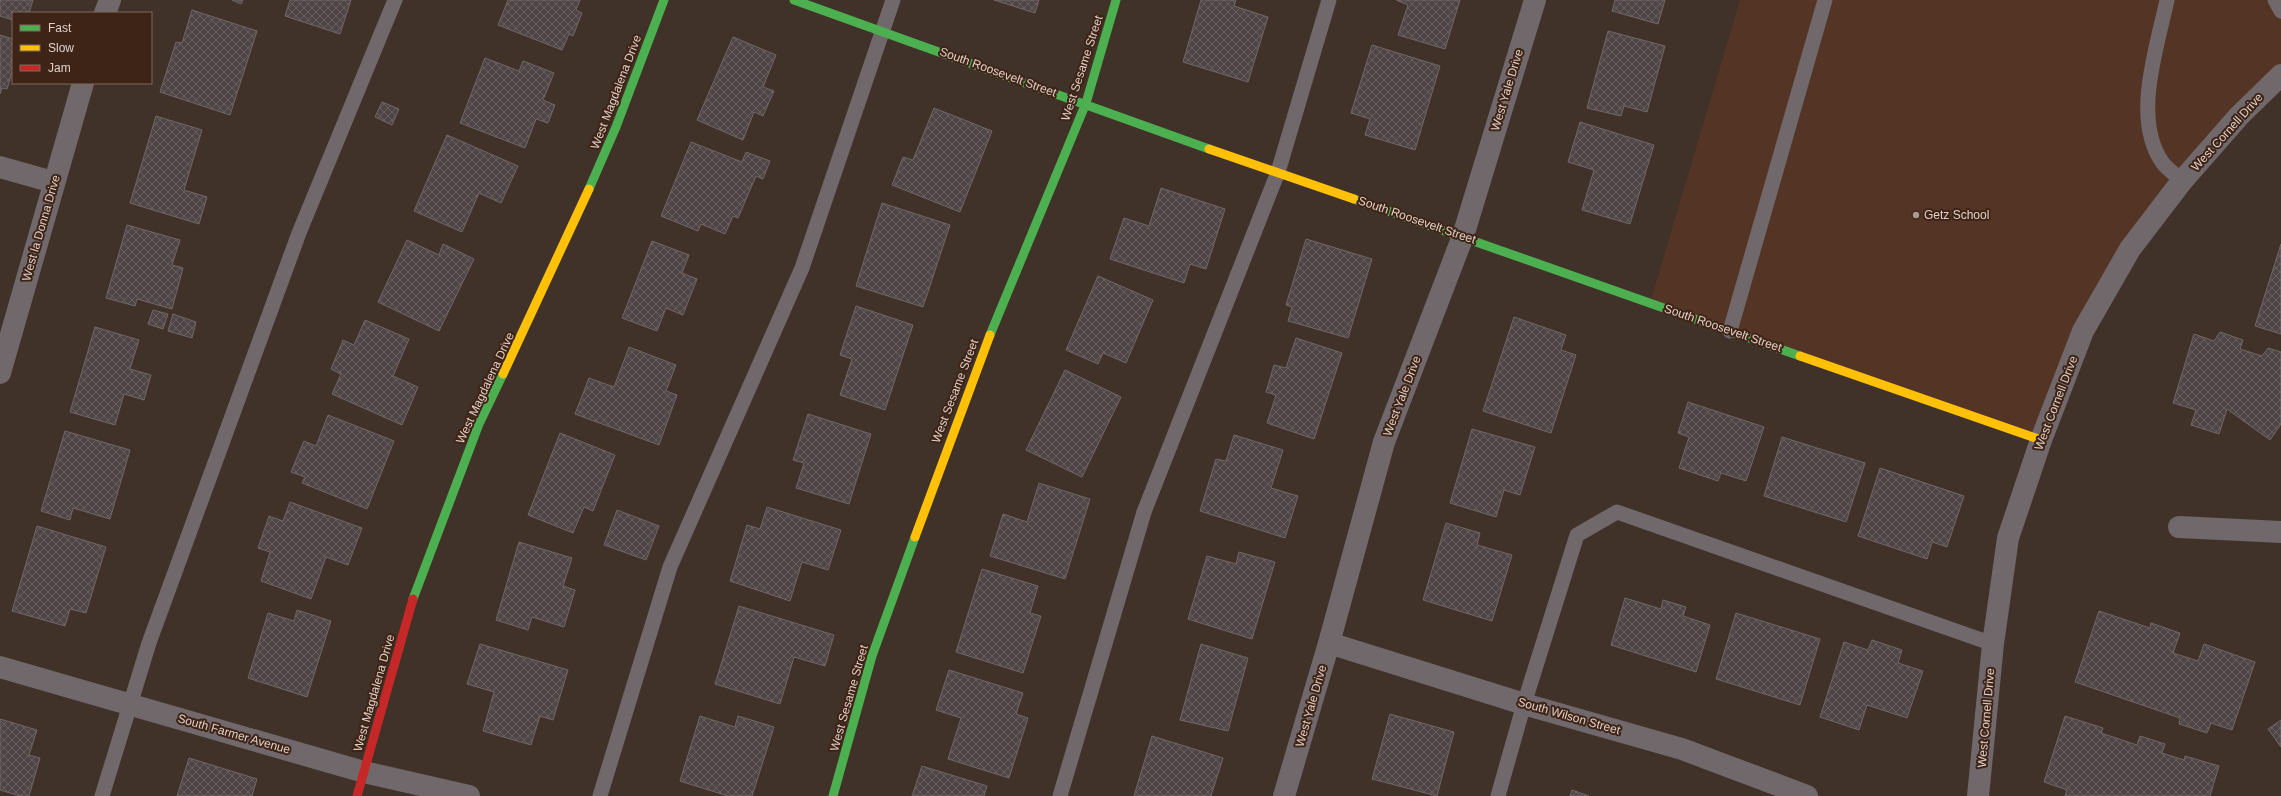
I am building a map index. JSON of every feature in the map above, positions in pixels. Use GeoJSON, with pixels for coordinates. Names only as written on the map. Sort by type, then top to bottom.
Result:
{"type":"FeatureCollection","features":[{"type":"Feature","properties":{"kind":"street"},"geometry":{"type":"LineString","coordinates":[[105,12],[110,0]]}},
{"type":"Feature","properties":{"kind":"street","name":"West Magdalena Drive"},"geometry":{"type":"LineString","coordinates":[[357,796],[418,583],[479,424],[573,227],[616,127],[664,0]]}},
{"type":"Feature","properties":{"kind":"street","name":"South Roosevelt Street"},"geometry":{"type":"LineString","coordinates":[[794,0],[2041,440]]}},
{"type":"Feature","properties":{"kind":"street","name":"West Sesame Street"},"geometry":{"type":"LineString","coordinates":[[833,796],[872,656],[947,447],[1009,285],[1086,103],[1116,0]]}},
{"type":"Feature","properties":{"kind":"street","name":"West Yale Drive"},"geometry":{"type":"LineString","coordinates":[[1284,796],[1329,643],[1384,442],[1463,236],[1534,0]]}},
{"type":"Feature","properties":{"kind":"street","name":"West Cornell Drive"},"geometry":{"type":"LineString","coordinates":[[1978,796],[1992,644],[2008,538],[2041,440],[2083,331],[2130,249],[2182,181],[2239,116],[2281,75]]}},
{"type":"Feature","properties":{"kind":"street","name":"West la Donna Drive"},"geometry":{"type":"LineString","coordinates":[[0,373],[53,182],[83,84]]}},
{"type":"Feature","properties":{"kind":"street"},"geometry":{"type":"LineString","coordinates":[[0,167],[53,182]]}},
{"type":"Feature","properties":{"kind":"street"},"geometry":{"type":"LineString","coordinates":[[2179,527],[2281,532]]}},
{"type":"Feature","properties":{"kind":"street","name":"South Wilson Street"},"geometry":{"type":"LineString","coordinates":[[1329,643],[1524,704],[1682,749],[1807,796]]}},
{"type":"Feature","properties":{"kind":"street","name":"South Farmer Avenue"},"geometry":{"type":"LineString","coordinates":[[0,667],[364,772],[468,796]]}},
{"type":"Feature","properties":{"kind":"lane"},"geometry":{"type":"LineString","coordinates":[[102,796],[129,704],[149,643],[299,233],[395,0]]}},
{"type":"Feature","properties":{"kind":"lane"},"geometry":{"type":"LineString","coordinates":[[600,796],[670,567],[802,268],[884,31],[893,0]]}},
{"type":"Feature","properties":{"kind":"lane"},"geometry":{"type":"LineString","coordinates":[[1060,796],[1144,512],[1278,172],[1329,0]]}},
{"type":"Feature","properties":{"kind":"lane"},"geometry":{"type":"LineString","coordinates":[[1730,331],[1825,0]]}},
{"type":"Feature","properties":{"kind":"lane"},"geometry":{"type":"LineString","coordinates":[[2167,0],[2146,104],[2149,131],[2162,162],[2182,181]]}},
{"type":"Feature","properties":{"kind":"lane"},"geometry":{"type":"LineString","coordinates":[[2275,0],[2281,11]]}},
{"type":"Feature","properties":{"kind":"lane"},"geometry":{"type":"LineString","coordinates":[[1498,796],[1524,704],[1577,535],[1616,512],[1992,644]]}},
{"type":"Feature","properties":{"kind":"shaded area","name":"Getz School"},"geometry":{"type":"Polygon","coordinates":[[[1740,0],[2281,0],[2281,75],[2130,249],[2041,440],[1650,303],[1740,0]]]}},
{"type":"Feature","properties":{"kind":"building"},"geometry":{"type":"Polygon","coordinates":[[[0,0],[33,0],[29,12],[12,12],[12,20],[0,16],[0,0]]]}},
{"type":"Feature","properties":{"kind":"building"},"geometry":{"type":"Polygon","coordinates":[[[232,0],[243,0],[241,4],[232,0]]]}},
{"type":"Feature","properties":{"kind":"building"},"geometry":{"type":"Polygon","coordinates":[[[290,0],[351,0],[340,34],[285,16],[290,0]]]}},
{"type":"Feature","properties":{"kind":"building"},"geometry":{"type":"Polygon","coordinates":[[[508,0],[580,0],[576,10],[582,13],[573,36],[569,34],[562,50],[498,25],[508,0]]]}},
{"type":"Feature","properties":{"kind":"building"},"geometry":{"type":"Polygon","coordinates":[[[994,0],[1039,0],[1035,13],[994,0]]]}},
{"type":"Feature","properties":{"kind":"building"},"geometry":{"type":"Polygon","coordinates":[[[1201,0],[1236,0],[1234,6],[1268,17],[1248,82],[1183,62],[1201,0]]]}},
{"type":"Feature","properties":{"kind":"building"},"geometry":{"type":"Polygon","coordinates":[[[1396,0],[1460,0],[1445,49],[1398,35],[1408,5],[1396,0]]]}},
{"type":"Feature","properties":{"kind":"building"},"geometry":{"type":"Polygon","coordinates":[[[1615,0],[1665,0],[1658,24],[1612,11],[1615,0]]]}},
{"type":"Feature","properties":{"kind":"building"},"geometry":{"type":"Polygon","coordinates":[[[192,10],[257,31],[230,115],[160,92],[176,42],[182,43],[192,10]]]}},
{"type":"Feature","properties":{"kind":"building"},"geometry":{"type":"Polygon","coordinates":[[[1608,31],[1665,46],[1647,112],[1624,106],[1621,116],[1587,108],[1608,31]]]}},
{"type":"Feature","properties":{"kind":"building"},"geometry":{"type":"Polygon","coordinates":[[[0,35],[12,39],[12,61],[10,67],[12,68],[12,72],[7,89],[2,88],[0,94],[0,35]]]}},
{"type":"Feature","properties":{"kind":"building"},"geometry":{"type":"Polygon","coordinates":[[[733,37],[776,55],[763,87],[774,91],[763,116],[754,112],[743,140],[697,120],[733,37]]]}},
{"type":"Feature","properties":{"kind":"building"},"geometry":{"type":"Polygon","coordinates":[[[1372,45],[1440,66],[1415,150],[1365,135],[1370,119],[1351,113],[1372,45]]]}},
{"type":"Feature","properties":{"kind":"building"},"geometry":{"type":"Polygon","coordinates":[[[485,58],[519,71],[523,61],[554,73],[543,100],[555,105],[548,123],[536,119],[525,148],[460,123],[485,58]]]}},
{"type":"Feature","properties":{"kind":"building"},"geometry":{"type":"Polygon","coordinates":[[[382,102],[399,109],[392,125],[375,117],[382,102]]]}},
{"type":"Feature","properties":{"kind":"building"},"geometry":{"type":"Polygon","coordinates":[[[934,108],[992,131],[960,212],[892,185],[903,157],[913,160],[934,108]]]}},
{"type":"Feature","properties":{"kind":"building"},"geometry":{"type":"Polygon","coordinates":[[[156,116],[202,130],[184,190],[207,197],[199,224],[130,203],[156,116]]]}},
{"type":"Feature","properties":{"kind":"building"},"geometry":{"type":"Polygon","coordinates":[[[1580,122],[1654,145],[1630,224],[1582,210],[1594,170],[1568,162],[1580,122]]]}},
{"type":"Feature","properties":{"kind":"building"},"geometry":{"type":"Polygon","coordinates":[[[447,135],[518,166],[501,203],[479,193],[462,232],[414,211],[447,135]]]}},
{"type":"Feature","properties":{"kind":"building"},"geometry":{"type":"Polygon","coordinates":[[[691,142],[742,162],[746,152],[770,161],[763,179],[756,176],[738,218],[733,216],[725,234],[701,224],[698,231],[661,216],[691,142]]]}},
{"type":"Feature","properties":{"kind":"building"},"geometry":{"type":"Polygon","coordinates":[[[1161,188],[1225,209],[1206,269],[1190,264],[1184,283],[1110,259],[1124,218],[1149,226],[1161,188]]]}},
{"type":"Feature","properties":{"kind":"building"},"geometry":{"type":"Polygon","coordinates":[[[882,203],[950,225],[923,307],[856,286],[882,203]]]}},
{"type":"Feature","properties":{"kind":"building"},"geometry":{"type":"Polygon","coordinates":[[[127,225],[180,240],[172,265],[183,268],[172,309],[137,299],[135,306],[106,298],[127,225]]]}},
{"type":"Feature","properties":{"kind":"building"},"geometry":{"type":"Polygon","coordinates":[[[1306,239],[1372,259],[1348,338],[1288,321],[1292,307],[1286,305],[1306,239]]]}},
{"type":"Feature","properties":{"kind":"building"},"geometry":{"type":"Polygon","coordinates":[[[407,240],[439,255],[443,244],[474,259],[439,331],[378,302],[407,240]]]}},
{"type":"Feature","properties":{"kind":"building"},"geometry":{"type":"Polygon","coordinates":[[[652,241],[689,255],[682,273],[697,279],[683,315],[666,308],[657,331],[622,318],[652,241]]]}},
{"type":"Feature","properties":{"kind":"building"},"geometry":{"type":"Polygon","coordinates":[[[2281,244],[2281,334],[2255,326],[2281,244]]]}},
{"type":"Feature","properties":{"kind":"building"},"geometry":{"type":"Polygon","coordinates":[[[1098,276],[1153,300],[1126,363],[1103,353],[1098,364],[1066,350],[1098,276]]]}},
{"type":"Feature","properties":{"kind":"building"},"geometry":{"type":"Polygon","coordinates":[[[856,306],[913,325],[885,410],[840,395],[852,359],[840,355],[856,306]]]}},
{"type":"Feature","properties":{"kind":"building"},"geometry":{"type":"Polygon","coordinates":[[[153,310],[168,314],[163,329],[148,324],[153,310]]]}},
{"type":"Feature","properties":{"kind":"building"},"geometry":{"type":"Polygon","coordinates":[[[173,314],[196,322],[192,338],[168,331],[173,314]]]}},
{"type":"Feature","properties":{"kind":"building"},"geometry":{"type":"Polygon","coordinates":[[[1514,317],[1566,335],[1561,350],[1576,355],[1551,433],[1483,411],[1514,317]]]}},
{"type":"Feature","properties":{"kind":"building"},"geometry":{"type":"Polygon","coordinates":[[[365,320],[409,339],[393,376],[418,387],[402,425],[332,394],[341,374],[331,369],[343,340],[354,345],[365,320]]]}},
{"type":"Feature","properties":{"kind":"building"},"geometry":{"type":"Polygon","coordinates":[[[95,327],[139,340],[130,369],[151,375],[144,400],[124,394],[115,425],[70,412],[95,327]]]}},
{"type":"Feature","properties":{"kind":"building"},"geometry":{"type":"Polygon","coordinates":[[[2220,332],[2243,340],[2240,349],[2262,356],[2268,348],[2281,352],[2281,424],[2270,440],[2227,409],[2219,434],[2191,425],[2196,410],[2173,403],[2194,334],[2214,341],[2220,332]]]}},
{"type":"Feature","properties":{"kind":"building"},"geometry":{"type":"Polygon","coordinates":[[[1296,338],[1342,353],[1314,439],[1267,423],[1276,395],[1266,392],[1274,365],[1286,368],[1296,338]]]}},
{"type":"Feature","properties":{"kind":"building"},"geometry":{"type":"Polygon","coordinates":[[[629,347],[676,365],[666,391],[677,395],[659,445],[575,414],[589,378],[614,387],[629,347]]]}},
{"type":"Feature","properties":{"kind":"building"},"geometry":{"type":"Polygon","coordinates":[[[1065,370],[1121,397],[1082,477],[1026,450],[1065,370]]]}},
{"type":"Feature","properties":{"kind":"building"},"geometry":{"type":"Polygon","coordinates":[[[1688,402],[1764,427],[1746,481],[1721,473],[1718,481],[1679,468],[1689,437],[1678,433],[1688,402]]]}},
{"type":"Feature","properties":{"kind":"building"},"geometry":{"type":"Polygon","coordinates":[[[808,414],[871,434],[849,504],[796,488],[804,463],[793,460],[808,414]]]}},
{"type":"Feature","properties":{"kind":"building"},"geometry":{"type":"Polygon","coordinates":[[[328,415],[394,441],[367,509],[302,483],[305,477],[291,472],[304,441],[316,446],[328,415]]]}},
{"type":"Feature","properties":{"kind":"building"},"geometry":{"type":"Polygon","coordinates":[[[1472,429],[1535,447],[1520,495],[1504,490],[1496,517],[1450,503],[1472,429]]]}},
{"type":"Feature","properties":{"kind":"building"},"geometry":{"type":"Polygon","coordinates":[[[65,431],[130,450],[110,519],[73,508],[70,520],[41,511],[65,431]]]}},
{"type":"Feature","properties":{"kind":"building"},"geometry":{"type":"Polygon","coordinates":[[[560,433],[615,455],[593,511],[584,507],[573,533],[528,515],[560,433]]]}},
{"type":"Feature","properties":{"kind":"building"},"geometry":{"type":"Polygon","coordinates":[[[1234,435],[1283,450],[1271,488],[1298,496],[1285,538],[1200,511],[1216,459],[1226,461],[1234,435]]]}},
{"type":"Feature","properties":{"kind":"building"},"geometry":{"type":"Polygon","coordinates":[[[1782,437],[1865,463],[1846,522],[1764,496],[1782,437]]]}},
{"type":"Feature","properties":{"kind":"building"},"geometry":{"type":"Polygon","coordinates":[[[1880,468],[1964,496],[1947,547],[1932,542],[1927,559],[1858,536],[1880,468]]]}},
{"type":"Feature","properties":{"kind":"building"},"geometry":{"type":"Polygon","coordinates":[[[1039,483],[1090,499],[1065,579],[990,556],[1003,514],[1027,522],[1039,483]]]}},
{"type":"Feature","properties":{"kind":"building"},"geometry":{"type":"Polygon","coordinates":[[[290,502],[362,528],[348,565],[326,557],[311,599],[261,581],[270,552],[258,548],[269,516],[283,521],[290,502]]]}},
{"type":"Feature","properties":{"kind":"building"},"geometry":{"type":"Polygon","coordinates":[[[767,507],[841,530],[828,570],[802,562],[790,601],[730,581],[747,525],[760,529],[767,507]]]}},
{"type":"Feature","properties":{"kind":"building"},"geometry":{"type":"Polygon","coordinates":[[[617,510],[659,526],[646,560],[604,545],[617,510]]]}},
{"type":"Feature","properties":{"kind":"building"},"geometry":{"type":"Polygon","coordinates":[[[1446,523],[1480,533],[1477,545],[1512,555],[1492,621],[1423,600],[1446,523]]]}},
{"type":"Feature","properties":{"kind":"building"},"geometry":{"type":"Polygon","coordinates":[[[37,526],[106,547],[86,613],[70,609],[65,626],[12,611],[37,526]]]}},
{"type":"Feature","properties":{"kind":"building"},"geometry":{"type":"Polygon","coordinates":[[[519,542],[572,558],[563,586],[575,590],[564,627],[532,617],[528,630],[496,620],[519,542]]]}},
{"type":"Feature","properties":{"kind":"building"},"geometry":{"type":"Polygon","coordinates":[[[1239,552],[1275,562],[1252,639],[1188,619],[1207,556],[1236,564],[1239,552]]]}},
{"type":"Feature","properties":{"kind":"building"},"geometry":{"type":"Polygon","coordinates":[[[982,569],[1038,586],[1030,613],[1041,616],[1023,673],[956,652],[982,569]]]}},
{"type":"Feature","properties":{"kind":"building"},"geometry":{"type":"Polygon","coordinates":[[[1625,598],[1661,609],[1663,600],[1686,607],[1683,616],[1710,625],[1696,672],[1611,645],[1625,598]]]}},
{"type":"Feature","properties":{"kind":"building"},"geometry":{"type":"Polygon","coordinates":[[[739,606],[834,635],[825,666],[794,657],[780,704],[715,684],[739,606]]]}},
{"type":"Feature","properties":{"kind":"building"},"geometry":{"type":"Polygon","coordinates":[[[297,610],[331,621],[307,697],[248,678],[268,613],[294,621],[297,610]]]}},
{"type":"Feature","properties":{"kind":"building"},"geometry":{"type":"Polygon","coordinates":[[[2099,611],[2150,628],[2151,623],[2180,633],[2173,653],[2198,661],[2204,644],[2255,662],[2232,730],[2211,723],[2207,733],[2179,724],[2180,718],[2075,682],[2099,611]]]}},
{"type":"Feature","properties":{"kind":"building"},"geometry":{"type":"Polygon","coordinates":[[[1736,613],[1820,639],[1800,705],[1716,679],[1736,613]]]}},
{"type":"Feature","properties":{"kind":"building"},"geometry":{"type":"Polygon","coordinates":[[[1872,640],[1902,650],[1898,663],[1923,671],[1907,718],[1867,705],[1859,730],[1820,717],[1844,642],[1868,650],[1872,640]]]}},
{"type":"Feature","properties":{"kind":"building"},"geometry":{"type":"Polygon","coordinates":[[[480,644],[568,670],[553,720],[540,716],[531,745],[483,731],[494,692],[467,684],[480,644]]]}},
{"type":"Feature","properties":{"kind":"building"},"geometry":{"type":"Polygon","coordinates":[[[1201,644],[1248,658],[1228,731],[1180,720],[1201,644]]]}},
{"type":"Feature","properties":{"kind":"building"},"geometry":{"type":"Polygon","coordinates":[[[949,670],[1023,693],[1016,714],[1028,718],[1009,778],[948,759],[961,718],[936,710],[949,670]]]}},
{"type":"Feature","properties":{"kind":"building"},"geometry":{"type":"Polygon","coordinates":[[[1390,714],[1454,732],[1437,796],[1372,779],[1390,714]]]}},
{"type":"Feature","properties":{"kind":"building"},"geometry":{"type":"Polygon","coordinates":[[[700,716],[735,727],[738,716],[774,727],[752,796],[728,796],[680,781],[700,716]]]}},
{"type":"Feature","properties":{"kind":"building"},"geometry":{"type":"Polygon","coordinates":[[[2065,716],[2103,728],[2101,733],[2137,745],[2140,736],[2165,744],[2162,753],[2184,760],[2185,756],[2219,766],[2210,796],[2065,796],[2067,790],[2044,782],[2065,716]]]}},
{"type":"Feature","properties":{"kind":"building"},"geometry":{"type":"Polygon","coordinates":[[[0,719],[37,730],[29,755],[40,758],[29,796],[20,796],[0,790],[0,719]]]}},
{"type":"Feature","properties":{"kind":"building"},"geometry":{"type":"Polygon","coordinates":[[[2281,720],[2281,747],[2268,729],[2281,720]]]}},
{"type":"Feature","properties":{"kind":"building"},"geometry":{"type":"Polygon","coordinates":[[[1152,736],[1223,758],[1211,796],[1134,796],[1152,736]]]}},
{"type":"Feature","properties":{"kind":"building"},"geometry":{"type":"Polygon","coordinates":[[[189,758],[257,779],[252,796],[177,796],[189,758]]]}},
{"type":"Feature","properties":{"kind":"building"},"geometry":{"type":"Polygon","coordinates":[[[922,766],[987,786],[984,796],[912,796],[922,766]]]}},
{"type":"Feature","properties":{"kind":"building"},"geometry":{"type":"Polygon","coordinates":[[[1572,790],[1589,796],[1570,796],[1572,790]]]}},
{"type":"Feature","properties":{"kind":"traffic: fast"},"geometry":{"type":"LineString","coordinates":[[589,189],[616,127],[664,0]]}},
{"type":"Feature","properties":{"kind":"traffic: fast"},"geometry":{"type":"LineString","coordinates":[[794,0],[1209,149]]}},
{"type":"Feature","properties":{"kind":"traffic: fast"},"geometry":{"type":"LineString","coordinates":[[990,335],[1086,103],[1116,0]]}},
{"type":"Feature","properties":{"kind":"traffic: fast"},"geometry":{"type":"LineString","coordinates":[[1354,199],[1800,356]]}},
{"type":"Feature","properties":{"kind":"traffic: fast"},"geometry":{"type":"LineString","coordinates":[[413,599],[479,424],[503,374]]}},
{"type":"Feature","properties":{"kind":"traffic: fast"},"geometry":{"type":"LineString","coordinates":[[833,796],[872,656],[915,537]]}},
{"type":"Feature","properties":{"kind":"traffic: slow"},"geometry":{"type":"LineString","coordinates":[[1209,149],[1354,199]]}},
{"type":"Feature","properties":{"kind":"traffic: slow"},"geometry":{"type":"LineString","coordinates":[[503,374],[589,189]]}},
{"type":"Feature","properties":{"kind":"traffic: slow"},"geometry":{"type":"LineString","coordinates":[[915,537],[990,335]]}},
{"type":"Feature","properties":{"kind":"traffic: slow"},"geometry":{"type":"LineString","coordinates":[[1800,356],[2041,440]]}},
{"type":"Feature","properties":{"kind":"traffic: jam"},"geometry":{"type":"LineString","coordinates":[[357,796],[413,599]]}},
{"type":"Feature","properties":{"kind":"place","name":"Getz School"},"geometry":{"type":"Point","coordinates":[1916,215]}}]}
